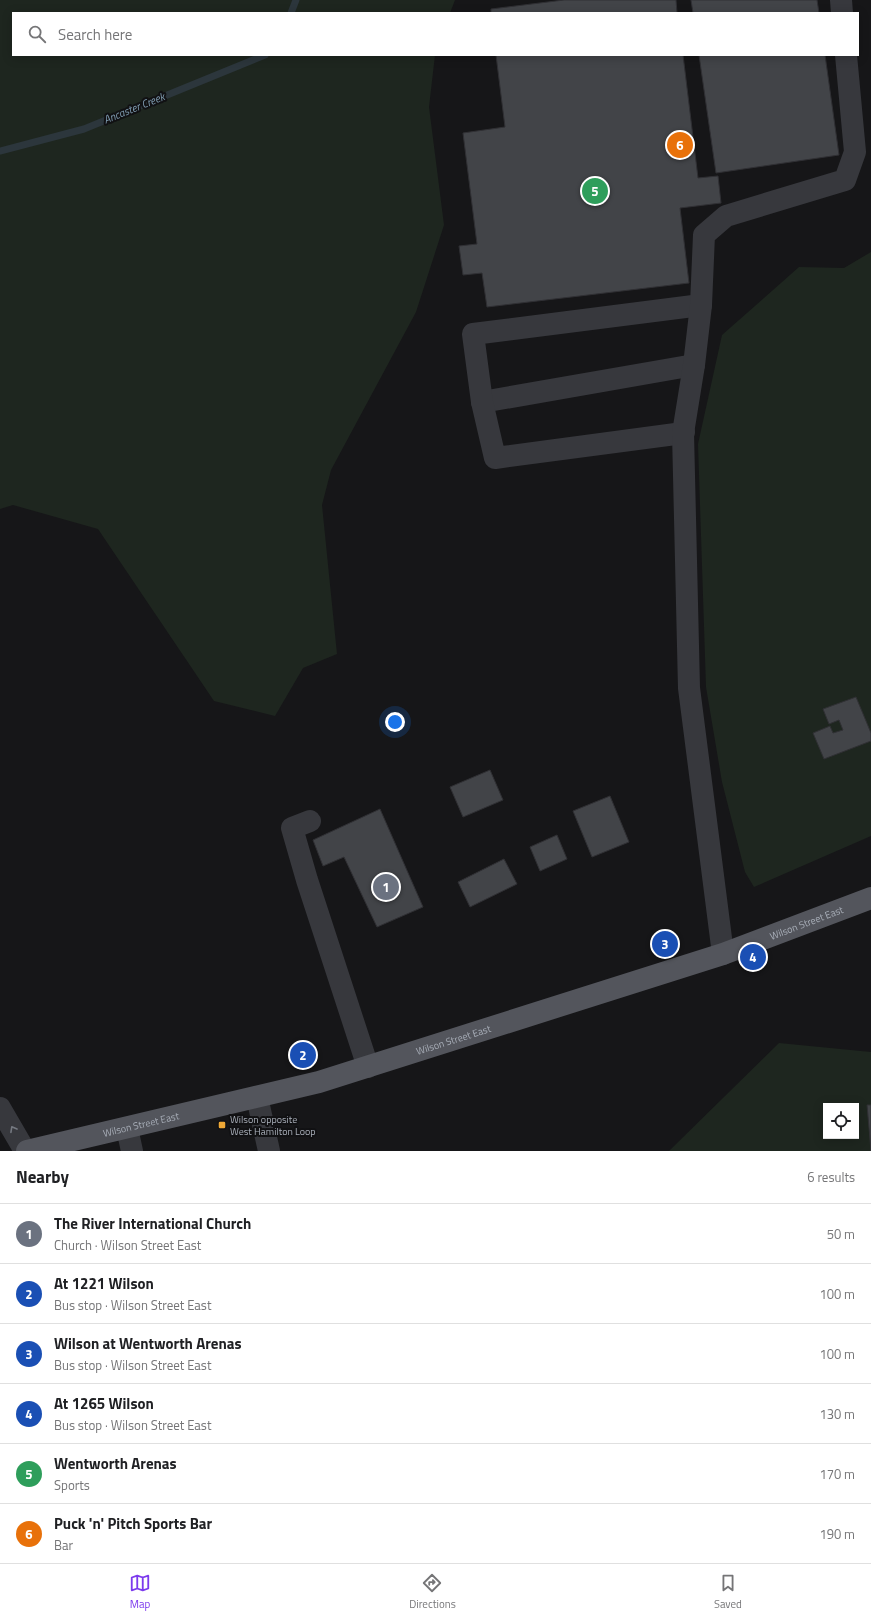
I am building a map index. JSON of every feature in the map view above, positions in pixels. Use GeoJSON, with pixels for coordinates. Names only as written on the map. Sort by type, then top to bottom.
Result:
{"type":"FeatureCollection","features":[{"type":"Feature","properties":{"kind":"main road","name":"Wilson Street East"},"geometry":{"type":"LineString","coordinates":[[26,1151],[319,1082],[723,954],[871,898]]}},
{"type":"Feature","properties":{"kind":"lane"},"geometry":{"type":"LineString","coordinates":[[841,0],[842,12]]}},
{"type":"Feature","properties":{"kind":"lane"},"geometry":{"type":"LineString","coordinates":[[723,954],[689,688],[683,434],[694,365],[701,306],[704,235],[726,216],[845,180],[854,152],[846,56]]}},
{"type":"Feature","properties":{"kind":"lane"},"geometry":{"type":"LineString","coordinates":[[683,434],[495,458],[482,402],[473,334],[701,306]]}},
{"type":"Feature","properties":{"kind":"lane"},"geometry":{"type":"LineString","coordinates":[[482,402],[694,365]]}},
{"type":"Feature","properties":{"kind":"lane"},"geometry":{"type":"LineString","coordinates":[[310,821],[292,828],[307,880],[368,1067]]}},
{"type":"Feature","properties":{"kind":"lane"},"geometry":{"type":"LineString","coordinates":[[257,1097],[270,1151]]}},
{"type":"Feature","properties":{"kind":"lane"},"geometry":{"type":"LineString","coordinates":[[0,1108],[26,1151]]}},
{"type":"Feature","properties":{"kind":"lane"},"geometry":{"type":"LineString","coordinates":[[127,1128],[132,1151]]}},
{"type":"Feature","properties":{"kind":"shaded area"},"geometry":{"type":"Polygon","coordinates":[[[0,0],[455,0],[450,12],[12,12],[12,56],[435,56],[429,107],[444,225],[416,312],[331,470],[322,505],[337,654],[303,668],[275,716],[214,701],[98,529],[13,505],[0,509],[0,0]]]}},
{"type":"Feature","properties":{"kind":"shaded area"},"geometry":{"type":"Polygon","coordinates":[[[871,252],[871,836],[754,887],[745,872],[722,782],[706,687],[698,444],[722,335],[799,267],[844,268],[871,252]]]}},
{"type":"Feature","properties":{"kind":"shaded area"},"geometry":{"type":"Polygon","coordinates":[[[779,1043],[871,1052],[871,1151],[669,1151],[779,1043]]]}},
{"type":"Feature","properties":{"kind":"building"},"geometry":{"type":"Polygon","coordinates":[[[564,0],[676,0],[677,12],[491,12],[491,9],[564,0]]]}},
{"type":"Feature","properties":{"kind":"building"},"geometry":{"type":"Polygon","coordinates":[[[691,0],[817,0],[819,12],[693,12],[691,0]]]}},
{"type":"Feature","properties":{"kind":"building"},"geometry":{"type":"Polygon","coordinates":[[[496,56],[683,56],[698,178],[718,176],[721,203],[680,208],[689,283],[487,307],[482,273],[463,275],[459,246],[477,244],[463,133],[505,127],[496,56]]]}},
{"type":"Feature","properties":{"kind":"building"},"geometry":{"type":"Polygon","coordinates":[[[699,56],[825,56],[839,155],[716,173],[699,56]]]}},
{"type":"Feature","properties":{"kind":"building"},"geometry":{"type":"Polygon","coordinates":[[[856,697],[871,733],[871,741],[824,759],[813,733],[830,726],[833,733],[843,730],[839,720],[829,724],[823,709],[856,697]]]}},
{"type":"Feature","properties":{"kind":"building"},"geometry":{"type":"Polygon","coordinates":[[[490,770],[503,800],[463,817],[450,787],[490,770]]]}},
{"type":"Feature","properties":{"kind":"building"},"geometry":{"type":"Polygon","coordinates":[[[610,796],[629,842],[592,857],[573,811],[610,796]]]}},
{"type":"Feature","properties":{"kind":"building"},"geometry":{"type":"Polygon","coordinates":[[[380,809],[423,907],[377,927],[344,857],[323,866],[313,840],[380,809]]]}},
{"type":"Feature","properties":{"kind":"building"},"geometry":{"type":"Polygon","coordinates":[[[557,835],[567,859],[540,871],[530,847],[557,835]]]}},
{"type":"Feature","properties":{"kind":"building"},"geometry":{"type":"Polygon","coordinates":[[[504,859],[517,884],[470,907],[458,882],[504,859]]]}},
{"type":"Feature","properties":{"kind":"building"},"geometry":{"type":"Polygon","coordinates":[[[867,1105],[871,1105],[871,1151],[867,1105]]]}},
{"type":"Feature","properties":{"kind":"waterway","name":"Ancaster Creek"},"geometry":{"type":"LineString","coordinates":[[291,12],[296,0]]}},
{"type":"Feature","properties":{"kind":"waterway","name":"Ancaster Creek"},"geometry":{"type":"LineString","coordinates":[[0,151],[84,129],[263,56]]}},
{"type":"Feature","properties":{"kind":"place","name":"Puck 'n' Pitch Sports Bar"},"geometry":{"type":"Point","coordinates":[680,145]}},
{"type":"Feature","properties":{"kind":"place","name":"Wentworth Arenas"},"geometry":{"type":"Point","coordinates":[595,191]}},
{"type":"Feature","properties":{"kind":"place","name":"The River International Church"},"geometry":{"type":"Point","coordinates":[386,887]}},
{"type":"Feature","properties":{"kind":"place","name":"Wilson at Wentworth Arenas"},"geometry":{"type":"Point","coordinates":[665,944]}},
{"type":"Feature","properties":{"kind":"place","name":"At 1265 Wilson"},"geometry":{"type":"Point","coordinates":[753,957]}},
{"type":"Feature","properties":{"kind":"place","name":"At 1221 Wilson"},"geometry":{"type":"Point","coordinates":[303,1055]}},
{"type":"Feature","properties":{"kind":"place","name":"Wilson opposite West Hamilton Loop"},"geometry":{"type":"Point","coordinates":[222,1125]}}]}
